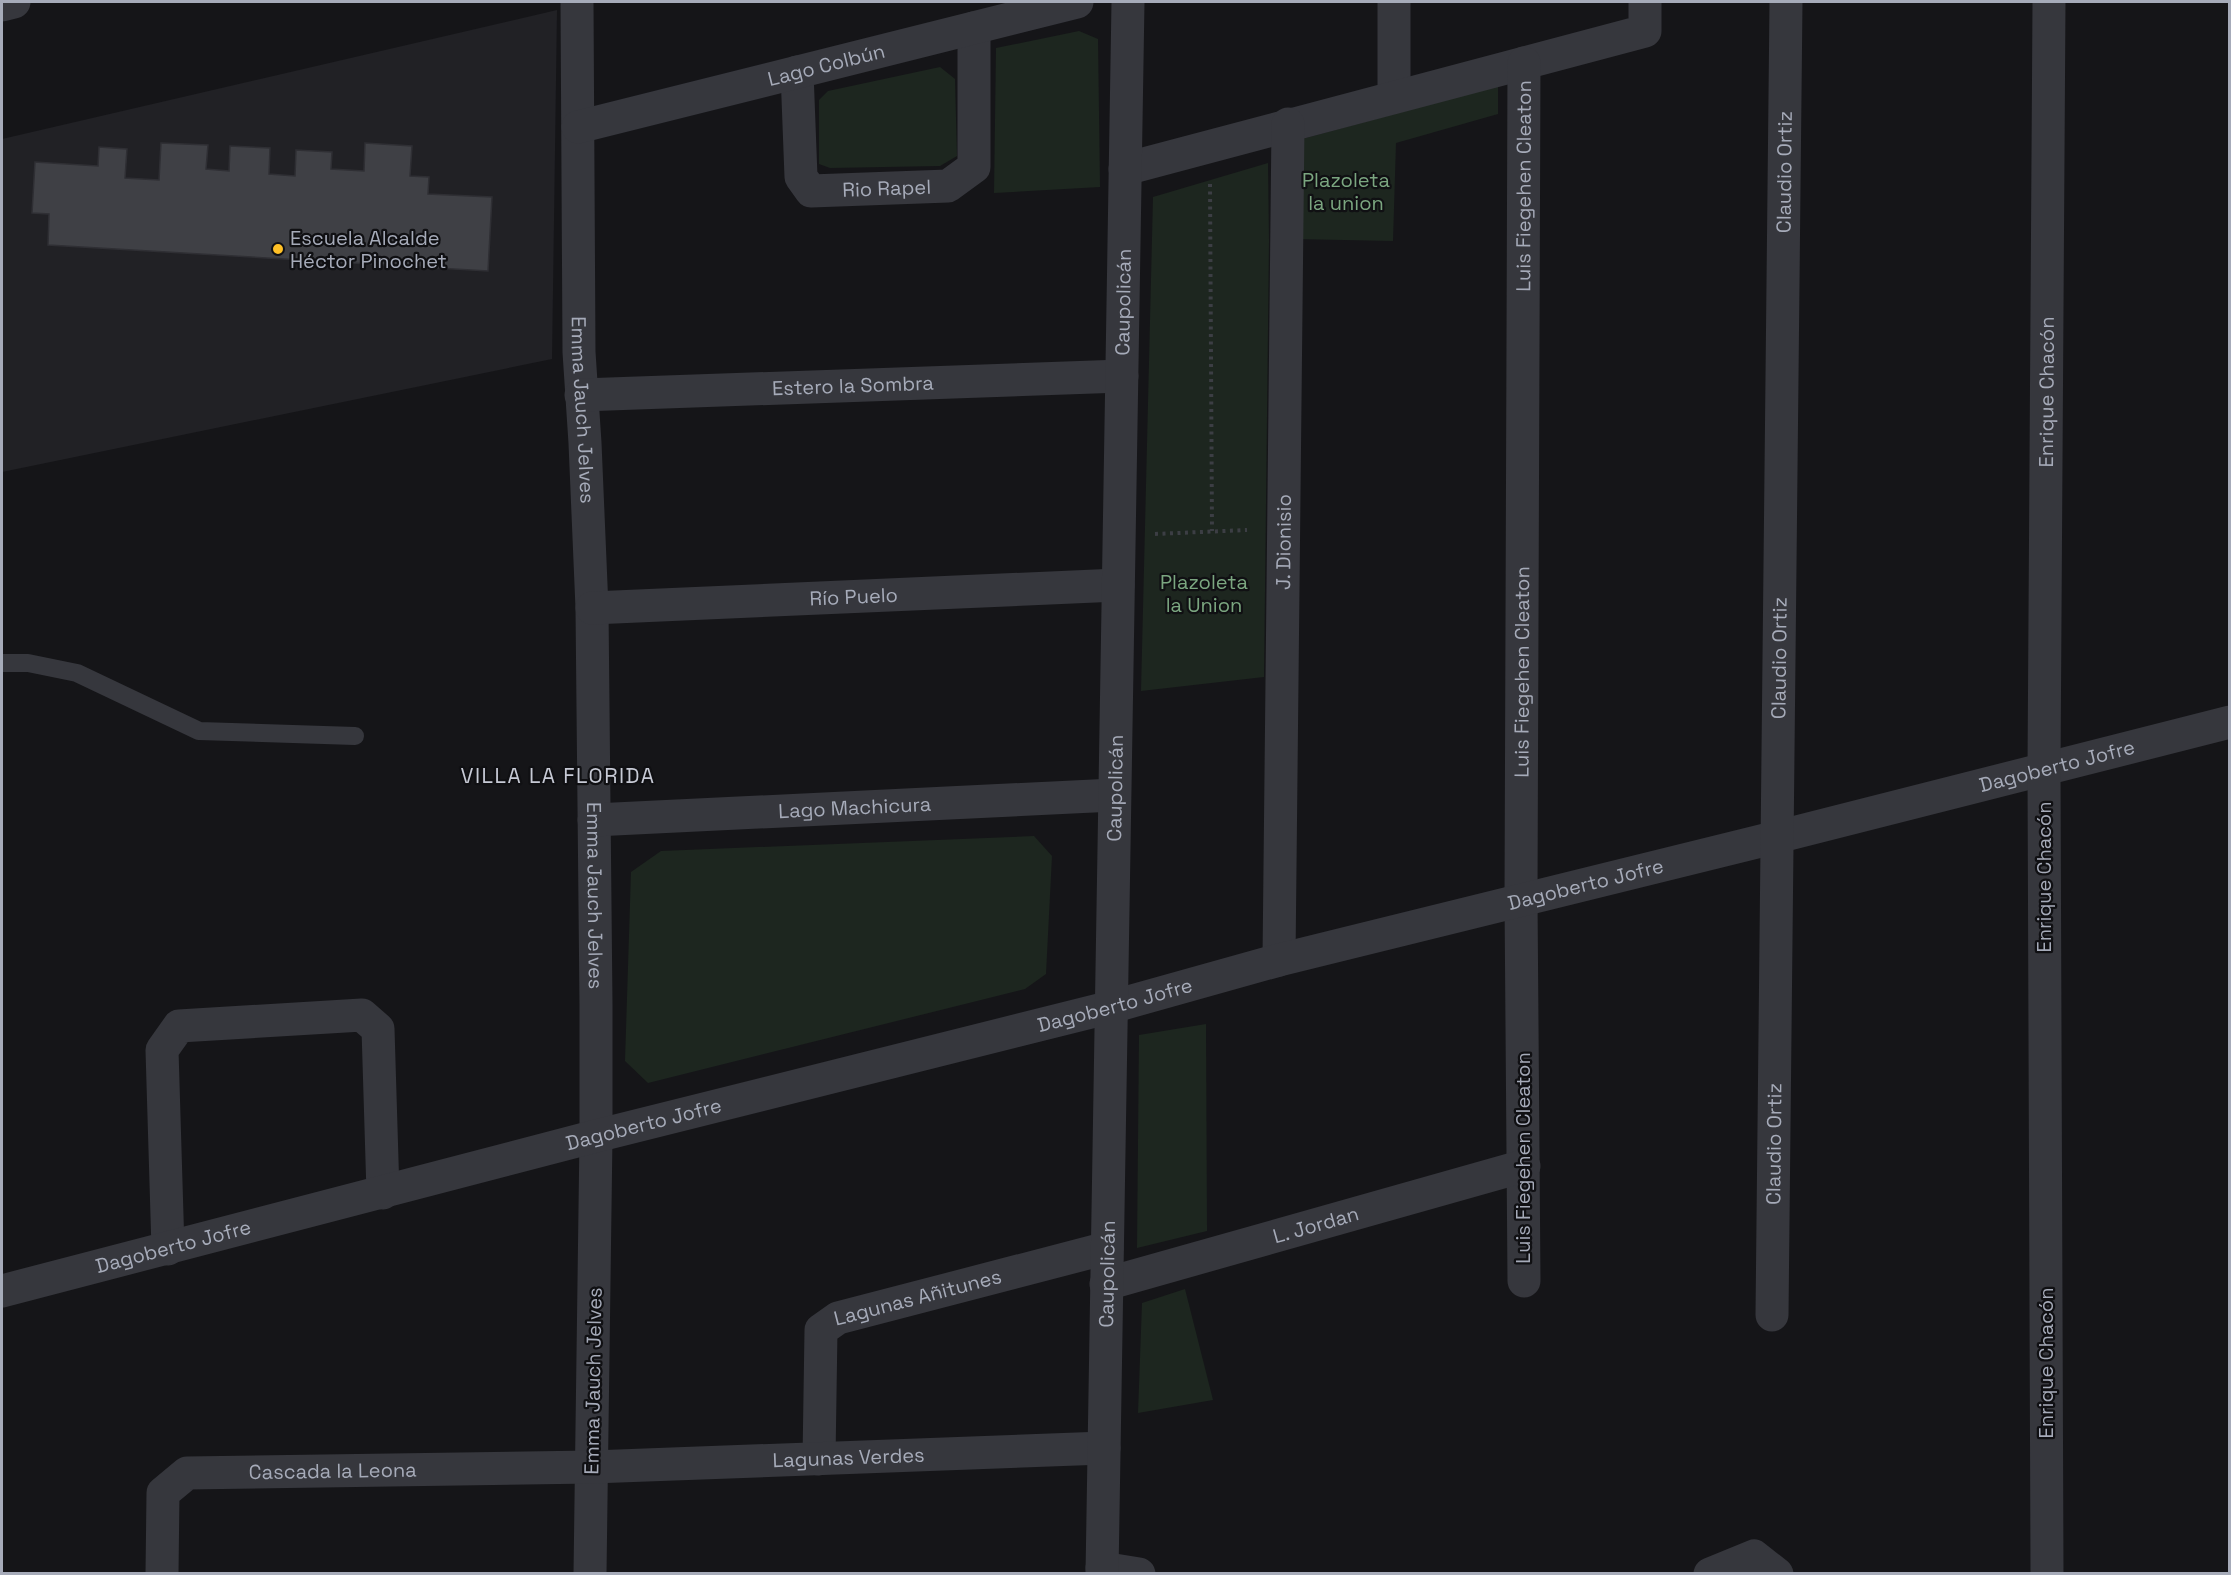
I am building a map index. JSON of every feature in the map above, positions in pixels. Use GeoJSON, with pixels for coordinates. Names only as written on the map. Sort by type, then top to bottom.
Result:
{"type":"FeatureCollection","features":[{"type":"Feature","properties":{"kind":"street"},"geometry":{"type":"LineString","coordinates":[[2,5],[14,2]]}},
{"type":"Feature","properties":{"kind":"street","name":"Emma Jauch Jelves"},"geometry":{"type":"LineString","coordinates":[[578,2],[579,352],[592,608],[597,1136],[590,1574]]}},
{"type":"Feature","properties":{"kind":"street","name":"Lago Colbún"},"geometry":{"type":"LineString","coordinates":[[578,127],[1077,2]]}},
{"type":"Feature","properties":{"kind":"street","name":"Caupolicán"},"geometry":{"type":"LineString","coordinates":[[1102,1571],[1128,2]]}},
{"type":"Feature","properties":{"kind":"street"},"geometry":{"type":"LineString","coordinates":[[1394,2],[1394,97]]}},
{"type":"Feature","properties":{"kind":"street","name":"Claudio Ortiz"},"geometry":{"type":"LineString","coordinates":[[1772,1315],[1786,2]]}},
{"type":"Feature","properties":{"kind":"street","name":"Enrique Chacón"},"geometry":{"type":"LineString","coordinates":[[2047,1574],[2044,770],[2049,2]]}},
{"type":"Feature","properties":{"kind":"street","name":"Luis Fiegehen Cleaton"},"geometry":{"type":"LineString","coordinates":[[1125,169],[1524,63],[1645,16]]}},
{"type":"Feature","properties":{"kind":"street","name":"Rio Rapel"},"geometry":{"type":"LineString","coordinates":[[797,72],[801,177],[811,191],[948,186],[974,167],[974,28]]}},
{"type":"Feature","properties":{"kind":"street","name":"Luis Fiegehen Cleaton"},"geometry":{"type":"LineString","coordinates":[[1524,63],[1521,899],[1524,1281]]}},
{"type":"Feature","properties":{"kind":"street","name":"J. Dionisio"},"geometry":{"type":"LineString","coordinates":[[1279,960],[1288,124]]}},
{"type":"Feature","properties":{"kind":"street","name":"Estero la Sombra"},"geometry":{"type":"LineString","coordinates":[[581,395],[1122,376]]}},
{"type":"Feature","properties":{"kind":"street","name":"Río Puelo"},"geometry":{"type":"LineString","coordinates":[[592,608],[1118,585]]}},
{"type":"Feature","properties":{"kind":"street","name":"Dagoberto Jofre"},"geometry":{"type":"LineString","coordinates":[[2,1291],[597,1136],[1111,1007],[1279,960],[2229,722]]}},
{"type":"Feature","properties":{"kind":"street","name":"Lago Machicura"},"geometry":{"type":"LineString","coordinates":[[594,820],[1114,795]]}},
{"type":"Feature","properties":{"kind":"street"},"geometry":{"type":"LineString","coordinates":[[168,1249],[162,1050],[179,1026],[362,1016],[378,1029],[383,1193]]}},
{"type":"Feature","properties":{"kind":"street","name":"L. Jordan"},"geometry":{"type":"LineString","coordinates":[[1106,1284],[1524,1166]]}},
{"type":"Feature","properties":{"kind":"street","name":"Lagunas Añitunes"},"geometry":{"type":"LineString","coordinates":[[819,1459],[821,1330],[838,1318],[1107,1248]]}},
{"type":"Feature","properties":{"kind":"street","name":"Lagunas Verdes"},"geometry":{"type":"LineString","coordinates":[[592,1467],[1104,1448]]}},
{"type":"Feature","properties":{"kind":"street","name":"Cascada la Leona"},"geometry":{"type":"LineString","coordinates":[[162,1574],[163,1493],[187,1473],[592,1467]]}},
{"type":"Feature","properties":{"kind":"street"},"geometry":{"type":"LineString","coordinates":[[1710,1574],[1754,1556],[1777,1574]]}},
{"type":"Feature","properties":{"kind":"street"},"geometry":{"type":"LineString","coordinates":[[1102,1571],[1139,1574]]}},
{"type":"Feature","properties":{"kind":"lane"},"geometry":{"type":"LineString","coordinates":[[2,663],[28,663],[78,673],[199,730],[355,736]]}},
{"type":"Feature","properties":{"kind":"path"},"geometry":{"type":"LineString","coordinates":[[1210,145],[1212,531]]}},
{"type":"Feature","properties":{"kind":"path"},"geometry":{"type":"LineString","coordinates":[[1119,536],[1283,528]]}},
{"type":"Feature","properties":{"kind":"shaded area","name":"Escuela Alcalde Héctor Pinochet"},"geometry":{"type":"Polygon","coordinates":[[[557,10],[552,359],[2,472],[2,139],[557,10]]]}},
{"type":"Feature","properties":{"kind":"green space"},"geometry":{"type":"Polygon","coordinates":[[[1079,31],[1098,39],[1100,187],[994,193],[996,48],[1079,31]]]}},
{"type":"Feature","properties":{"kind":"green space"},"geometry":{"type":"Polygon","coordinates":[[[940,67],[955,79],[957,156],[940,166],[830,168],[819,164],[819,100],[828,91],[940,67]]]}},
{"type":"Feature","properties":{"kind":"green space","name":"Plazoleta la union"},"geometry":{"type":"Polygon","coordinates":[[[1498,86],[1498,114],[1396,143],[1393,241],[1294,239],[1302,139],[1498,86]]]}},
{"type":"Feature","properties":{"kind":"green space","name":"Plazoleta la Union"},"geometry":{"type":"Polygon","coordinates":[[[1268,163],[1264,677],[1141,691],[1153,197],[1268,163]]]}},
{"type":"Feature","properties":{"kind":"green space"},"geometry":{"type":"Polygon","coordinates":[[[1034,836],[1052,856],[1046,974],[1025,989],[648,1083],[625,1061],[631,872],[661,851],[1034,836]]]}},
{"type":"Feature","properties":{"kind":"green space"},"geometry":{"type":"Polygon","coordinates":[[[1206,1024],[1207,1231],[1137,1248],[1139,1035],[1206,1024]]]}},
{"type":"Feature","properties":{"kind":"green space"},"geometry":{"type":"Polygon","coordinates":[[[1185,1289],[1213,1400],[1138,1413],[1142,1303],[1185,1289]]]}},
{"type":"Feature","properties":{"kind":"building"},"geometry":{"type":"Polygon","coordinates":[[[161,143],[208,145],[206,169],[229,171],[230,146],[270,148],[269,174],[295,176],[296,150],[332,152],[331,169],[364,171],[365,143],[412,146],[410,176],[429,177],[428,194],[492,197],[488,271],[48,245],[49,214],[32,213],[35,162],[98,166],[99,147],[127,149],[125,178],[159,180],[161,143]]]}},
{"type":"Feature","properties":{"kind":"place","name":"Escuela Alcalde Héctor Pinochet"},"geometry":{"type":"Point","coordinates":[278,249]}},
{"type":"Feature","properties":{"kind":"district","name":"VILLA LA FLORIDA"},"geometry":{"type":"Point","coordinates":[558,776]}}]}
